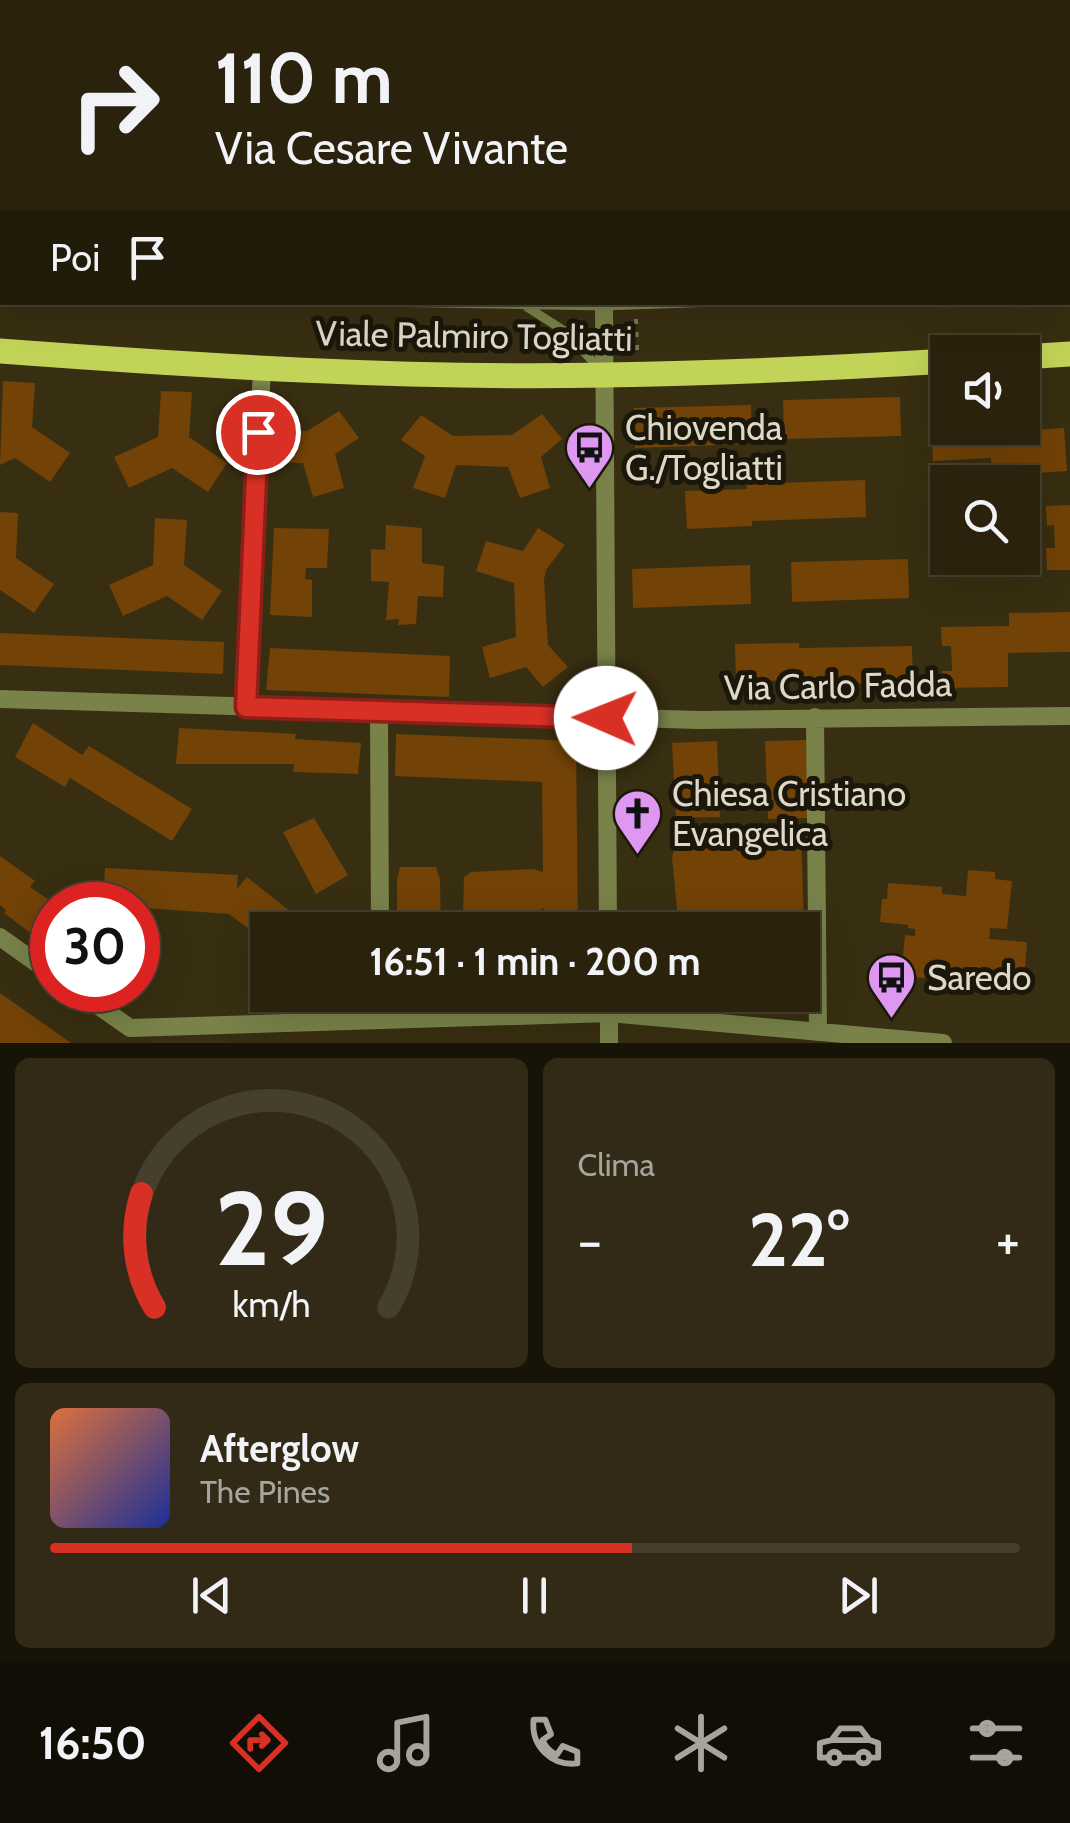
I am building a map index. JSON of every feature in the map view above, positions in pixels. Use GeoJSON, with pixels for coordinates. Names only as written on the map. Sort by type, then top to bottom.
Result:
{"type":"FeatureCollection","features":[{"type":"Feature","properties":{"kind":"main road","name":"Viale Palmiro Togliatti"},"geometry":{"type":"LineString","coordinates":[[0,351],[262,368],[605,375],[930,362]]}},
{"type":"Feature","properties":{"kind":"main road"},"geometry":{"type":"LineString","coordinates":[[1040,355],[1070,354]]}},
{"type":"Feature","properties":{"kind":"street"},"geometry":{"type":"LineString","coordinates":[[604,305],[608,912]]}},
{"type":"Feature","properties":{"kind":"street"},"geometry":{"type":"LineString","coordinates":[[246,707],[262,368]]}},
{"type":"Feature","properties":{"kind":"street","name":"Via Carlo Fadda"},"geometry":{"type":"LineString","coordinates":[[0,699],[606,718],[1070,716]]}},
{"type":"Feature","properties":{"kind":"street"},"geometry":{"type":"LineString","coordinates":[[379,712],[380,912]]}},
{"type":"Feature","properties":{"kind":"street"},"geometry":{"type":"LineString","coordinates":[[815,717],[818,1032]]}},
{"type":"Feature","properties":{"kind":"street"},"geometry":{"type":"LineString","coordinates":[[0,937],[30,958]]}},
{"type":"Feature","properties":{"kind":"street"},"geometry":{"type":"LineString","coordinates":[[99,1012],[126,1038],[494,1012]]}},
{"type":"Feature","properties":{"kind":"street"},"geometry":{"type":"LineString","coordinates":[[380,1012],[380,1020]]}},
{"type":"Feature","properties":{"kind":"street"},"geometry":{"type":"LineString","coordinates":[[609,1012],[610,1043]]}},
{"type":"Feature","properties":{"kind":"street"},"geometry":{"type":"LineString","coordinates":[[669,1012],[818,1032],[943,1043]]}},
{"type":"Feature","properties":{"kind":"lane","name":"Viale Palmiro Togliatti"},"geometry":{"type":"LineString","coordinates":[[489,305],[564,305]]}},
{"type":"Feature","properties":{"kind":"lane"},"geometry":{"type":"LineString","coordinates":[[525,306],[564,330],[605,375]]}},
{"type":"Feature","properties":{"kind":"path"},"geometry":{"type":"LineString","coordinates":[[636,314],[637,362]]}},
{"type":"Feature","properties":{"kind":"building"},"geometry":{"type":"Polygon","coordinates":[[[3,381],[35,383],[32,427],[70,453],[50,482],[15,458],[0,465],[3,381]]]}},
{"type":"Feature","properties":{"kind":"building"},"geometry":{"type":"Polygon","coordinates":[[[161,391],[192,392],[189,437],[227,463],[208,492],[172,468],[129,488],[114,457],[158,437],[161,391]]]}},
{"type":"Feature","properties":{"kind":"building"},"geometry":{"type":"Polygon","coordinates":[[[900,397],[901,436],[784,439],[783,400],[900,397]]]}},
{"type":"Feature","properties":{"kind":"building"},"geometry":{"type":"Polygon","coordinates":[[[751,405],[752,444],[635,448],[634,408],[751,405]]]}},
{"type":"Feature","properties":{"kind":"building"},"geometry":{"type":"Polygon","coordinates":[[[339,411],[359,438],[335,454],[344,488],[313,497],[303,463],[276,462],[277,429],[307,431],[339,411]]]}},
{"type":"Feature","properties":{"kind":"building"},"geometry":{"type":"Polygon","coordinates":[[[542,414],[562,439],[541,457],[550,488],[520,498],[508,467],[456,465],[445,498],[413,488],[425,456],[401,440],[421,415],[453,436],[512,435],[542,414]]]}},
{"type":"Feature","properties":{"kind":"building"},"geometry":{"type":"Polygon","coordinates":[[[1064,428],[1067,471],[1040,473],[1040,465],[991,465],[991,458],[933,461],[932,445],[1040,445],[1040,429],[1064,428]]]}},
{"type":"Feature","properties":{"kind":"building"},"geometry":{"type":"Polygon","coordinates":[[[865,480],[866,517],[752,521],[752,526],[687,529],[685,491],[747,489],[747,484],[865,480]]]}},
{"type":"Feature","properties":{"kind":"building"},"geometry":{"type":"Polygon","coordinates":[[[1070,505],[1070,570],[1047,570],[1046,548],[1055,548],[1054,525],[1047,526],[1046,506],[1070,505]]]}},
{"type":"Feature","properties":{"kind":"building"},"geometry":{"type":"Polygon","coordinates":[[[0,512],[18,513],[16,558],[54,584],[34,613],[0,590],[0,512]]]}},
{"type":"Feature","properties":{"kind":"building"},"geometry":{"type":"Polygon","coordinates":[[[155,518],[187,520],[184,565],[222,591],[202,620],[167,596],[123,616],[109,585],[153,565],[155,518]]]}},
{"type":"Feature","properties":{"kind":"building"},"geometry":{"type":"Polygon","coordinates":[[[386,525],[422,528],[422,563],[444,566],[443,597],[418,596],[416,624],[398,625],[399,619],[386,620],[389,582],[371,581],[371,549],[385,550],[386,525]]]}},
{"type":"Feature","properties":{"kind":"building"},"geometry":{"type":"Polygon","coordinates":[[[274,528],[329,529],[327,568],[306,568],[305,579],[312,580],[312,617],[270,615],[274,528]]]}},
{"type":"Feature","properties":{"kind":"building"},"geometry":{"type":"Polygon","coordinates":[[[538,528],[565,545],[546,570],[544,580],[548,645],[568,667],[543,687],[526,667],[490,678],[482,647],[516,637],[514,583],[476,571],[486,541],[523,551],[538,528]]]}},
{"type":"Feature","properties":{"kind":"building"},"geometry":{"type":"Polygon","coordinates":[[[908,559],[909,598],[792,602],[791,562],[908,559]]]}},
{"type":"Feature","properties":{"kind":"building"},"geometry":{"type":"Polygon","coordinates":[[[750,565],[751,604],[633,608],[632,569],[750,565]]]}},
{"type":"Feature","properties":{"kind":"building"},"geometry":{"type":"Polygon","coordinates":[[[1070,612],[1070,652],[1008,653],[1008,687],[942,688],[942,671],[952,671],[951,646],[942,646],[941,627],[1009,626],[1009,613],[1070,612]]]}},
{"type":"Feature","properties":{"kind":"building"},"geometry":{"type":"Polygon","coordinates":[[[0,633],[224,642],[223,674],[0,665],[0,633]]]}},
{"type":"Feature","properties":{"kind":"building"},"geometry":{"type":"Polygon","coordinates":[[[799,643],[799,648],[912,646],[913,682],[736,682],[735,644],[799,643]]]}},
{"type":"Feature","properties":{"kind":"building"},"geometry":{"type":"Polygon","coordinates":[[[270,648],[450,656],[449,697],[266,690],[270,648]]]}},
{"type":"Feature","properties":{"kind":"building"},"geometry":{"type":"Polygon","coordinates":[[[33,723],[82,755],[89,746],[192,809],[172,841],[70,778],[65,787],[15,757],[33,723]]]}},
{"type":"Feature","properties":{"kind":"building"},"geometry":{"type":"Polygon","coordinates":[[[179,728],[296,734],[295,739],[361,743],[358,774],[293,772],[294,764],[176,764],[179,728]]]}},
{"type":"Feature","properties":{"kind":"building"},"geometry":{"type":"Polygon","coordinates":[[[396,734],[576,741],[578,912],[544,912],[544,908],[535,912],[463,911],[464,877],[471,872],[543,872],[542,782],[395,776],[396,734]]]}},
{"type":"Feature","properties":{"kind":"building"},"geometry":{"type":"Polygon","coordinates":[[[809,740],[809,818],[768,819],[765,741],[809,740]]]}},
{"type":"Feature","properties":{"kind":"building"},"geometry":{"type":"Polygon","coordinates":[[[717,741],[720,817],[676,818],[672,743],[717,741]]]}},
{"type":"Feature","properties":{"kind":"building"},"geometry":{"type":"Polygon","coordinates":[[[314,818],[348,875],[316,894],[283,832],[314,818]]]}},
{"type":"Feature","properties":{"kind":"building"},"geometry":{"type":"Polygon","coordinates":[[[801,826],[804,912],[677,912],[672,858],[678,829],[801,826]]]}},
{"type":"Feature","properties":{"kind":"building"},"geometry":{"type":"Polygon","coordinates":[[[0,856],[35,881],[30,882],[30,932],[4,913],[6,910],[0,905],[0,856]]]}},
{"type":"Feature","properties":{"kind":"building"},"geometry":{"type":"Polygon","coordinates":[[[400,867],[436,867],[441,912],[397,912],[400,867]]]}},
{"type":"Feature","properties":{"kind":"building"},"geometry":{"type":"Polygon","coordinates":[[[105,868],[238,875],[237,889],[247,877],[291,912],[250,912],[250,930],[229,914],[160,909],[160,882],[104,882],[105,868]]]}},
{"type":"Feature","properties":{"kind":"building"},"geometry":{"type":"Polygon","coordinates":[[[968,870],[995,872],[995,879],[1012,881],[1007,929],[990,928],[989,939],[1027,942],[1025,968],[1017,967],[1016,985],[970,981],[971,973],[948,971],[948,980],[901,976],[905,935],[915,936],[915,929],[880,922],[888,883],[942,887],[942,894],[966,896],[968,870]]]}},
{"type":"Feature","properties":{"kind":"building"},"geometry":{"type":"Polygon","coordinates":[[[0,993],[71,1043],[0,1043],[0,993]]]}},
{"type":"Feature","properties":{"kind":"place","name":"Chiovenda G./Togliatti"},"geometry":{"type":"Point","coordinates":[590,490]}},
{"type":"Feature","properties":{"kind":"place","name":"Chiesa Cristiano Evangelica"},"geometry":{"type":"Point","coordinates":[637,856]}},
{"type":"Feature","properties":{"kind":"place","name":"Saredo"},"geometry":{"type":"Point","coordinates":[892,1020]}},
{"type":"Feature","properties":{"kind":"route"},"geometry":{"type":"LineString","coordinates":[[258,432],[246,707],[606,718]]}}]}
